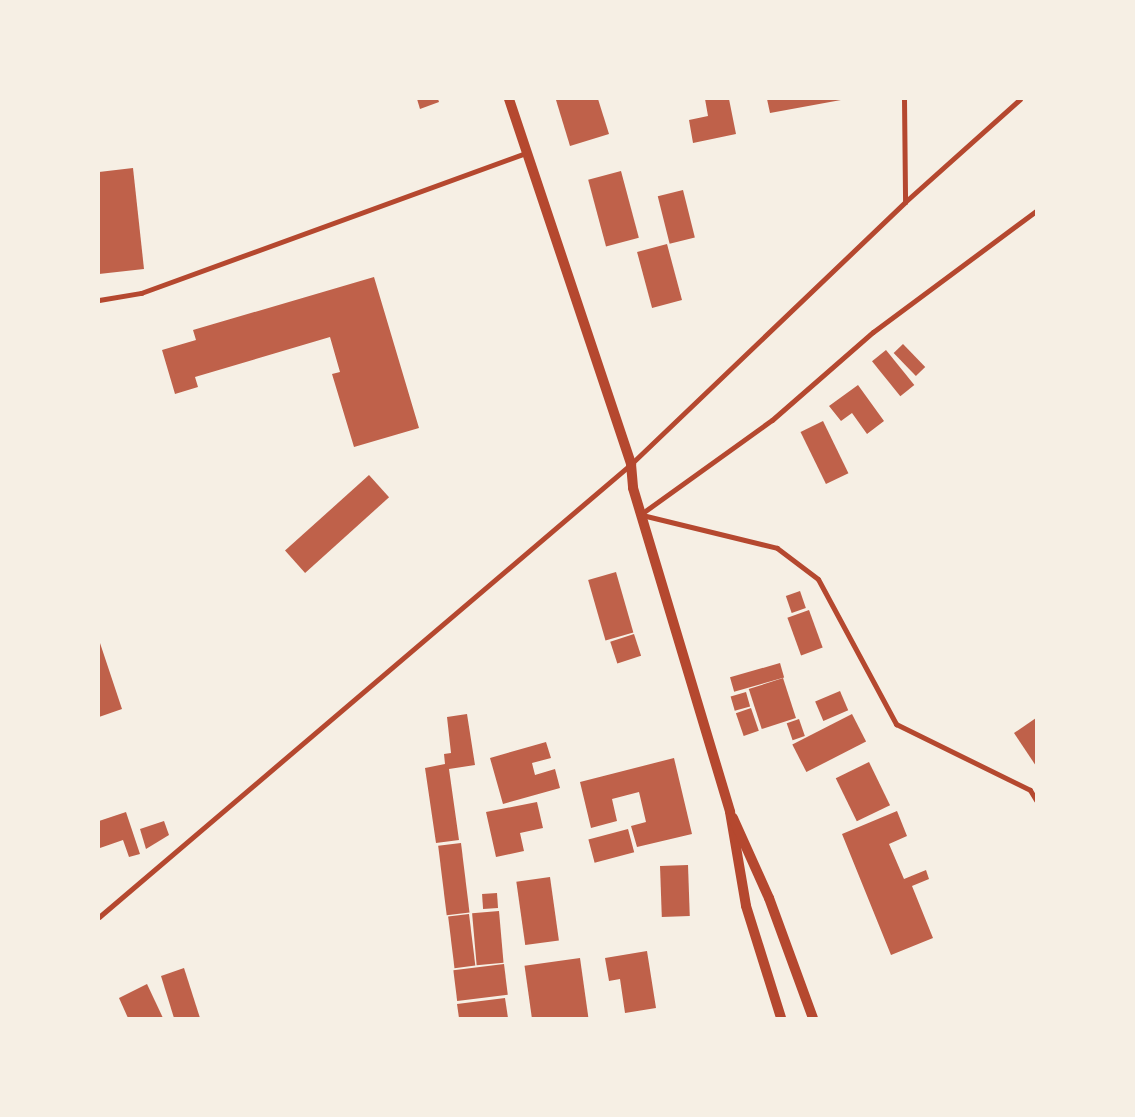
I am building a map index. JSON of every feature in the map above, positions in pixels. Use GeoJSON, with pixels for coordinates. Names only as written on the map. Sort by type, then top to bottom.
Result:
{"type":"FeatureCollection","features":[{"type":"Feature","properties":{"kind":"main road"},"geometry":{"type":"LineString","coordinates":[[509,99],[631,464],[641,514],[730,812],[746,906],[781,1018]]}},
{"type":"Feature","properties":{"kind":"main road"},"geometry":{"type":"LineString","coordinates":[[730,812],[758,869],[813,1018]]}},
{"type":"Feature","properties":{"kind":"street"},"geometry":{"type":"LineString","coordinates":[[904,99],[905,202]]}},
{"type":"Feature","properties":{"kind":"street"},"geometry":{"type":"LineString","coordinates":[[99,918],[631,464],[905,202],[1020,99]]}},
{"type":"Feature","properties":{"kind":"street"},"geometry":{"type":"LineString","coordinates":[[99,300],[141,293],[528,152]]}},
{"type":"Feature","properties":{"kind":"street"},"geometry":{"type":"LineString","coordinates":[[641,514],[772,420],[873,332],[1036,210]]}},
{"type":"Feature","properties":{"kind":"street"},"geometry":{"type":"LineString","coordinates":[[641,514],[777,548],[818,578],[896,724],[1030,790],[1036,800]]}},
{"type":"Feature","properties":{"kind":"street"},"geometry":{"type":"LineString","coordinates":[[1030,790],[1036,786]]}},
{"type":"Feature","properties":{"kind":"building"},"geometry":{"type":"Polygon","coordinates":[[[417,99],[438,99],[439,102],[420,109],[417,99]]]}},
{"type":"Feature","properties":{"kind":"building"},"geometry":{"type":"Polygon","coordinates":[[[598,99],[609,134],[570,146],[556,100],[598,99]]]}},
{"type":"Feature","properties":{"kind":"building"},"geometry":{"type":"Polygon","coordinates":[[[705,99],[729,99],[736,134],[693,143],[689,120],[708,116],[705,99]]]}},
{"type":"Feature","properties":{"kind":"building"},"geometry":{"type":"Polygon","coordinates":[[[767,99],[841,99],[841,100],[770,113],[767,99]]]}},
{"type":"Feature","properties":{"kind":"building"},"geometry":{"type":"Polygon","coordinates":[[[133,168],[144,269],[99,274],[99,172],[133,168]]]}},
{"type":"Feature","properties":{"kind":"building"},"geometry":{"type":"Polygon","coordinates":[[[621,171],[639,238],[606,246],[588,180],[621,171]]]}},
{"type":"Feature","properties":{"kind":"building"},"geometry":{"type":"Polygon","coordinates":[[[683,190],[695,238],[670,244],[658,196],[683,190]]]}},
{"type":"Feature","properties":{"kind":"building"},"geometry":{"type":"Polygon","coordinates":[[[667,244],[682,300],[652,308],[637,252],[667,244]]]}},
{"type":"Feature","properties":{"kind":"building"},"geometry":{"type":"Polygon","coordinates":[[[374,277],[419,428],[354,447],[332,374],[340,372],[330,337],[195,377],[198,387],[175,394],[162,350],[196,340],[193,330],[374,277]]]}},
{"type":"Feature","properties":{"kind":"building"},"geometry":{"type":"Polygon","coordinates":[[[903,344],[925,367],[916,376],[894,353],[903,344]]]}},
{"type":"Feature","properties":{"kind":"building"},"geometry":{"type":"Polygon","coordinates":[[[886,350],[914,385],[900,396],[872,361],[886,350]]]}},
{"type":"Feature","properties":{"kind":"building"},"geometry":{"type":"Polygon","coordinates":[[[858,385],[884,421],[867,434],[852,413],[841,421],[829,406],[858,385]]]}},
{"type":"Feature","properties":{"kind":"building"},"geometry":{"type":"Polygon","coordinates":[[[823,421],[848,473],[826,484],[801,432],[823,421]]]}},
{"type":"Feature","properties":{"kind":"building"},"geometry":{"type":"Polygon","coordinates":[[[369,475],[389,497],[305,573],[285,551],[369,475]]]}},
{"type":"Feature","properties":{"kind":"building"},"geometry":{"type":"Polygon","coordinates":[[[616,572],[633,633],[605,641],[588,580],[616,572]]]}},
{"type":"Feature","properties":{"kind":"building"},"geometry":{"type":"Polygon","coordinates":[[[800,591],[806,608],[792,613],[786,596],[800,591]]]}},
{"type":"Feature","properties":{"kind":"building"},"geometry":{"type":"Polygon","coordinates":[[[809,610],[823,648],[801,655],[787,618],[809,610]]]}},
{"type":"Feature","properties":{"kind":"building"},"geometry":{"type":"Polygon","coordinates":[[[634,634],[641,656],[617,664],[610,642],[634,634]]]}},
{"type":"Feature","properties":{"kind":"building"},"geometry":{"type":"Polygon","coordinates":[[[99,640],[122,709],[99,717],[99,640]]]}},
{"type":"Feature","properties":{"kind":"building"},"geometry":{"type":"Polygon","coordinates":[[[780,663],[784,677],[734,692],[730,677],[780,663]]]}},
{"type":"Feature","properties":{"kind":"building"},"geometry":{"type":"Polygon","coordinates":[[[783,678],[796,718],[762,729],[749,689],[783,678]]]}},
{"type":"Feature","properties":{"kind":"building"},"geometry":{"type":"Polygon","coordinates":[[[840,691],[848,710],[823,721],[815,702],[840,691]]]}},
{"type":"Feature","properties":{"kind":"building"},"geometry":{"type":"Polygon","coordinates":[[[746,692],[750,706],[735,711],[731,696],[746,692]]]}},
{"type":"Feature","properties":{"kind":"building"},"geometry":{"type":"Polygon","coordinates":[[[751,708],[759,731],[744,736],[736,713],[751,708]]]}},
{"type":"Feature","properties":{"kind":"building"},"geometry":{"type":"Polygon","coordinates":[[[467,714],[475,765],[449,769],[459,840],[436,843],[425,768],[445,764],[444,754],[451,753],[447,717],[467,714]]]}},
{"type":"Feature","properties":{"kind":"building"},"geometry":{"type":"Polygon","coordinates":[[[852,714],[866,742],[806,772],[792,744],[852,714]]]}},
{"type":"Feature","properties":{"kind":"building"},"geometry":{"type":"Polygon","coordinates":[[[1036,718],[1036,766],[1014,733],[1036,718]]]}},
{"type":"Feature","properties":{"kind":"building"},"geometry":{"type":"Polygon","coordinates":[[[799,719],[805,736],[793,740],[787,723],[799,719]]]}},
{"type":"Feature","properties":{"kind":"building"},"geometry":{"type":"Polygon","coordinates":[[[546,742],[551,758],[532,763],[535,775],[555,769],[560,788],[503,804],[490,758],[546,742]]]}},
{"type":"Feature","properties":{"kind":"building"},"geometry":{"type":"Polygon","coordinates":[[[674,758],[692,834],[637,847],[631,826],[646,822],[639,792],[612,799],[617,821],[591,828],[580,782],[674,758]]]}},
{"type":"Feature","properties":{"kind":"building"},"geometry":{"type":"Polygon","coordinates":[[[869,762],[890,805],[857,821],[836,778],[869,762]]]}},
{"type":"Feature","properties":{"kind":"building"},"geometry":{"type":"Polygon","coordinates":[[[537,802],[543,828],[520,833],[524,851],[496,857],[486,812],[537,802]]]}},
{"type":"Feature","properties":{"kind":"building"},"geometry":{"type":"Polygon","coordinates":[[[897,811],[907,836],[889,844],[904,879],[926,870],[929,879],[912,886],[933,938],[891,955],[842,834],[897,811]]]}},
{"type":"Feature","properties":{"kind":"building"},"geometry":{"type":"Polygon","coordinates":[[[126,812],[140,854],[129,857],[123,840],[100,848],[99,843],[99,821],[126,812]]]}},
{"type":"Feature","properties":{"kind":"building"},"geometry":{"type":"Polygon","coordinates":[[[164,821],[169,835],[146,849],[140,829],[164,821]]]}},
{"type":"Feature","properties":{"kind":"building"},"geometry":{"type":"Polygon","coordinates":[[[628,829],[634,852],[595,863],[588,840],[628,829]]]}},
{"type":"Feature","properties":{"kind":"building"},"geometry":{"type":"Polygon","coordinates":[[[461,843],[470,912],[447,915],[438,846],[461,843]]]}},
{"type":"Feature","properties":{"kind":"building"},"geometry":{"type":"Polygon","coordinates":[[[688,865],[690,916],[662,917],[660,866],[688,865]]]}},
{"type":"Feature","properties":{"kind":"building"},"geometry":{"type":"Polygon","coordinates":[[[550,877],[559,940],[525,945],[516,882],[550,877]]]}},
{"type":"Feature","properties":{"kind":"building"},"geometry":{"type":"Polygon","coordinates":[[[497,893],[498,908],[483,909],[482,894],[497,893]]]}},
{"type":"Feature","properties":{"kind":"building"},"geometry":{"type":"Polygon","coordinates":[[[499,911],[504,963],[477,965],[472,913],[499,911]]]}},
{"type":"Feature","properties":{"kind":"building"},"geometry":{"type":"Polygon","coordinates":[[[469,914],[475,966],[454,968],[448,917],[469,914]]]}},
{"type":"Feature","properties":{"kind":"building"},"geometry":{"type":"Polygon","coordinates":[[[647,951],[656,1008],[625,1013],[620,979],[609,981],[605,958],[647,951]]]}},
{"type":"Feature","properties":{"kind":"building"},"geometry":{"type":"Polygon","coordinates":[[[580,958],[588,1018],[532,1018],[525,966],[580,958]]]}},
{"type":"Feature","properties":{"kind":"building"},"geometry":{"type":"Polygon","coordinates":[[[504,964],[508,995],[457,1001],[453,970],[504,964]]]}},
{"type":"Feature","properties":{"kind":"building"},"geometry":{"type":"Polygon","coordinates":[[[184,968],[200,1018],[174,1018],[161,976],[184,968]]]}},
{"type":"Feature","properties":{"kind":"building"},"geometry":{"type":"Polygon","coordinates":[[[147,984],[163,1018],[128,1018],[119,998],[147,984]]]}},
{"type":"Feature","properties":{"kind":"building"},"geometry":{"type":"Polygon","coordinates":[[[505,998],[508,1018],[459,1018],[457,1004],[505,998]]]}}]}
